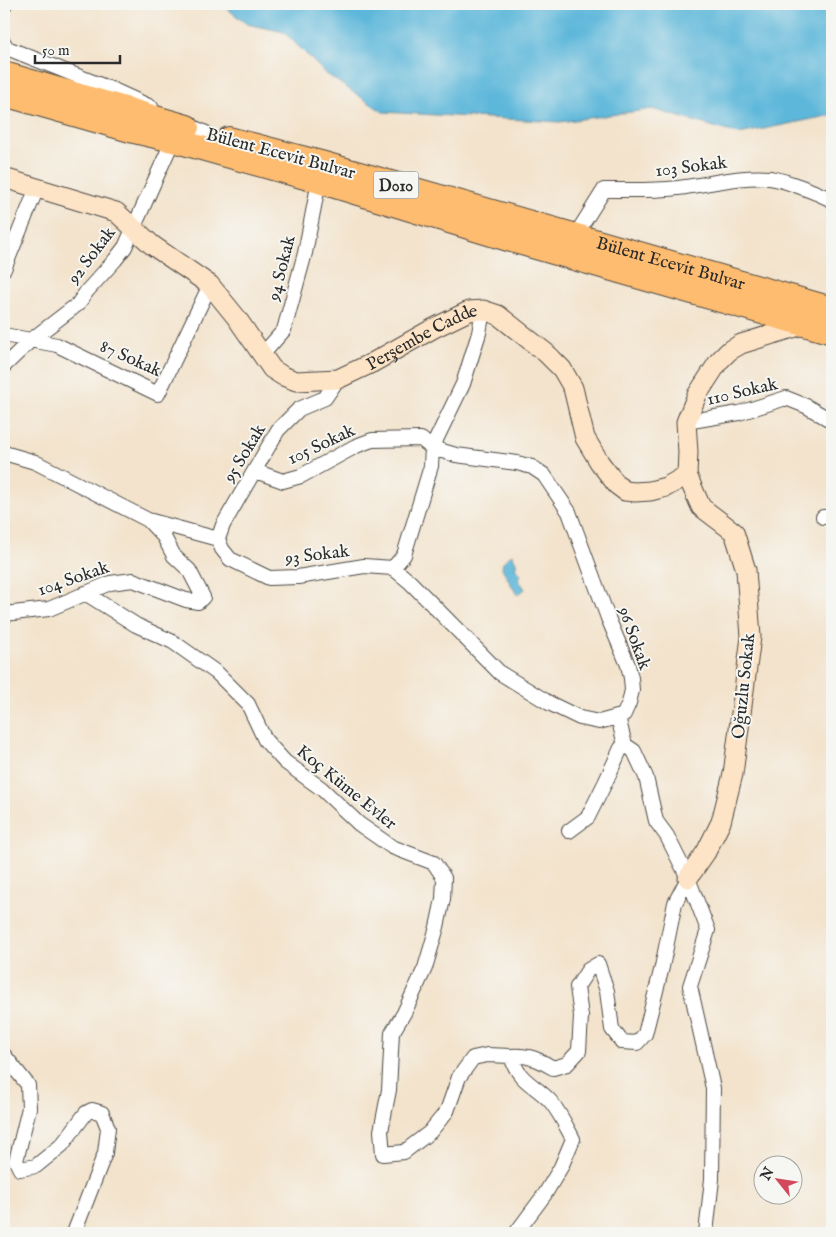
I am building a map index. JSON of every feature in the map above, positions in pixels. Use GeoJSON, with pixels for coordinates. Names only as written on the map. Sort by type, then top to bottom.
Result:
{"type":"FeatureCollection","features":[{"type":"Feature","properties":{"kind":"highway","name":"Bülent Ecevit Bulvar"},"geometry":{"type":"LineString","coordinates":[[4,74],[206,133],[321,163],[575,236],[783,306]]}},
{"type":"Feature","properties":{"kind":"highway","name":"Bülent Ecevit Bulvar"},"geometry":{"type":"LineString","coordinates":[[4,94],[319,181],[508,239],[783,306]]}},
{"type":"Feature","properties":{"kind":"highway","name":"D010"},"geometry":{"type":"LineString","coordinates":[[783,306],[832,309]]}},
{"type":"Feature","properties":{"kind":"highway"},"geometry":{"type":"LineString","coordinates":[[783,306],[806,324],[832,332]]}},
{"type":"Feature","properties":{"kind":"main road","name":"Perşembe Cadde"},"geometry":{"type":"LineString","coordinates":[[4,178],[116,212],[152,245],[210,286],[236,317],[272,369],[296,381],[338,379],[469,311],[483,310],[498,314],[546,353],[562,369],[573,388],[585,438],[600,464],[617,485],[625,490],[635,492],[650,491],[666,487],[687,475]]}},
{"type":"Feature","properties":{"kind":"main road"},"geometry":{"type":"LineString","coordinates":[[687,475],[686,422],[697,395],[719,361],[729,351],[741,344],[806,324]]}},
{"type":"Feature","properties":{"kind":"main road","name":"Oğuzlu Sokak"},"geometry":{"type":"LineString","coordinates":[[687,475],[701,506],[734,532],[746,570],[751,637],[733,774],[722,822],[706,852],[688,878]]}},
{"type":"Feature","properties":{"kind":"street"},"geometry":{"type":"LineString","coordinates":[[4,42],[7,48],[118,92],[206,133]]}},
{"type":"Feature","properties":{"kind":"street","name":"92 Sokak"},"geometry":{"type":"LineString","coordinates":[[4,366],[31,340],[78,304],[125,247],[173,140]]}},
{"type":"Feature","properties":{"kind":"street","name":"103 Sokak"},"geometry":{"type":"LineString","coordinates":[[575,236],[604,190],[668,189],[742,179],[771,178],[812,191],[832,200]]}},
{"type":"Feature","properties":{"kind":"street","name":"94 Sokak"},"geometry":{"type":"LineString","coordinates":[[262,356],[284,330],[305,253],[319,181]]}},
{"type":"Feature","properties":{"kind":"street"},"geometry":{"type":"LineString","coordinates":[[4,269],[36,188]]}},
{"type":"Feature","properties":{"kind":"street","name":"87 Sokak"},"geometry":{"type":"LineString","coordinates":[[4,336],[57,345],[158,394],[210,286]]}},
{"type":"Feature","properties":{"kind":"street"},"geometry":{"type":"LineString","coordinates":[[483,310],[480,333],[463,384],[432,448],[431,466],[404,555],[393,568],[410,582],[500,673],[549,703],[580,718],[599,722],[618,717],[625,745],[634,751],[646,777],[656,821],[667,836],[688,878],[708,930],[690,986],[712,1088],[712,1179],[706,1233]]}},
{"type":"Feature","properties":{"kind":"street","name":"95 Sokak"},"geometry":{"type":"LineString","coordinates":[[218,539],[223,525],[255,471],[266,447],[278,430],[299,409],[325,398],[338,379]]}},
{"type":"Feature","properties":{"kind":"street","name":"110 Sokak"},"geometry":{"type":"LineString","coordinates":[[686,422],[739,413],[786,398],[806,406],[832,421]]}},
{"type":"Feature","properties":{"kind":"street","name":"105 Sokak"},"geometry":{"type":"LineString","coordinates":[[255,471],[283,481],[301,476],[356,446],[372,440],[421,440],[432,448]]}},
{"type":"Feature","properties":{"kind":"street","name":"96 Sokak"},"geometry":{"type":"LineString","coordinates":[[432,448],[456,456],[517,463],[532,467],[544,475],[556,491],[569,512],[630,672],[632,690],[629,704],[624,714],[618,717]]}},
{"type":"Feature","properties":{"kind":"street"},"geometry":{"type":"LineString","coordinates":[[4,453],[35,462],[148,520],[218,539]]}},
{"type":"Feature","properties":{"kind":"street","name":"104 Sokak"},"geometry":{"type":"LineString","coordinates":[[4,614],[49,609],[110,583],[133,580],[186,600],[198,602],[203,596],[189,570],[174,556],[164,537],[148,520]]}},
{"type":"Feature","properties":{"kind":"street","name":"93 Sokak"},"geometry":{"type":"LineString","coordinates":[[218,539],[230,560],[269,578],[298,577],[364,566],[393,568]]}},
{"type":"Feature","properties":{"kind":"street","name":"Koç Küme Evler"},"geometry":{"type":"LineString","coordinates":[[85,593],[136,626],[172,642],[218,673],[248,704],[265,740],[285,762],[322,789],[359,824],[392,846],[434,863],[444,878],[443,899],[425,968],[404,1013],[392,1032],[389,1090],[381,1131],[383,1154],[404,1152],[430,1132],[447,1111],[459,1077],[473,1058],[487,1055],[524,1055],[539,1060],[553,1068],[567,1064],[579,1051],[581,1016],[577,987],[588,970],[598,964],[607,991],[612,1029],[622,1042],[637,1043],[645,1034],[662,967],[675,903],[688,878]]}},
{"type":"Feature","properties":{"kind":"street"},"geometry":{"type":"LineString","coordinates":[[569,831],[588,817],[617,754],[625,745]]}},
{"type":"Feature","properties":{"kind":"street"},"geometry":{"type":"LineString","coordinates":[[4,1055],[28,1085],[29,1108],[16,1161],[20,1169],[36,1166],[62,1145],[86,1114],[92,1110],[102,1113],[108,1128],[105,1153],[74,1233]]}},
{"type":"Feature","properties":{"kind":"street"},"geometry":{"type":"LineString","coordinates":[[511,1056],[514,1066],[523,1080],[549,1101],[562,1117],[573,1139],[561,1167],[545,1194],[516,1233]]}},
{"type":"Feature","properties":{"kind":"water"},"geometry":{"type":"Polygon","coordinates":[[[221,4],[832,4],[832,115],[739,134],[652,109],[560,122],[383,112],[325,73],[284,32],[247,24],[221,4]]]}},
{"type":"Feature","properties":{"kind":"water"},"geometry":{"type":"Polygon","coordinates":[[[512,554],[517,565],[515,567],[521,575],[518,579],[525,589],[517,595],[502,568],[503,562],[512,554]]]}}]}
